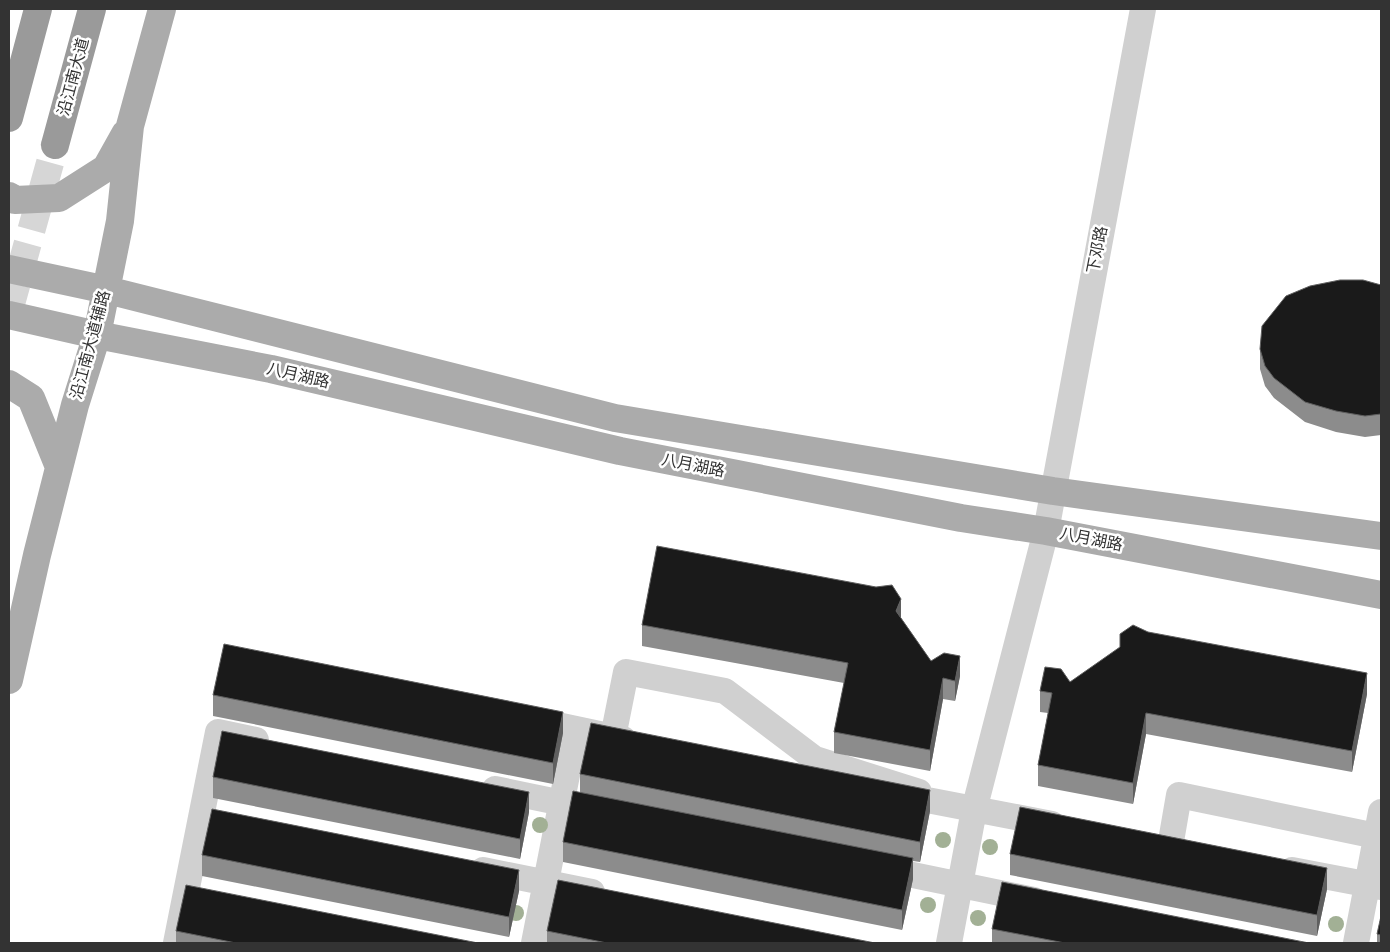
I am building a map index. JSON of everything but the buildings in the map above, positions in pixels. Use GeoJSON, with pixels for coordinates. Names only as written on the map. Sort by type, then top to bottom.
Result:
{"type":"FeatureCollection","features":[{"type":"Feature","properties":{"kind":"highway"},"geometry":{"type":"LineString","coordinates":[[9,118],[38,9]]}},
{"type":"Feature","properties":{"kind":"highway","name":"沿江南大道"},"geometry":{"type":"LineString","coordinates":[[55,145],[92,9]]}},
{"type":"Feature","properties":{"kind":"main road","name":"沿江南大道辅路"},"geometry":{"type":"LineString","coordinates":[[9,680],[37,555],[75,405],[97,335],[120,221],[130,126],[162,9]]}},
{"type":"Feature","properties":{"kind":"main road"},"geometry":{"type":"LineString","coordinates":[[9,196],[15,200],[59,198],[106,168],[130,126]]}},
{"type":"Feature","properties":{"kind":"main road"},"geometry":{"type":"LineString","coordinates":[[9,269],[107,290],[616,418],[1053,491],[1381,536]]}},
{"type":"Feature","properties":{"kind":"main road","name":"八月湖路"},"geometry":{"type":"LineString","coordinates":[[9,315],[97,335],[271,369],[620,452],[960,518],[1046,531],[1381,595]]}},
{"type":"Feature","properties":{"kind":"main road"},"geometry":{"type":"LineString","coordinates":[[9,384],[31,398],[59,468]]}},
{"type":"Feature","properties":{"kind":"street","name":"下邓路"},"geometry":{"type":"LineString","coordinates":[[949,943],[974,810],[1046,531],[1143,9]]}},
{"type":"Feature","properties":{"kind":"street"},"geometry":{"type":"LineString","coordinates":[[613,737],[626,672],[725,691],[815,759],[974,810]]}},
{"type":"Feature","properties":{"kind":"street"},"geometry":{"type":"LineString","coordinates":[[509,715],[642,743]]}},
{"type":"Feature","properties":{"kind":"street"},"geometry":{"type":"LineString","coordinates":[[534,943],[576,729]]}},
{"type":"Feature","properties":{"kind":"street"},"geometry":{"type":"LineString","coordinates":[[176,943],[195,898],[211,816],[218,732],[275,744]]}},
{"type":"Feature","properties":{"kind":"street"},"geometry":{"type":"LineString","coordinates":[[793,773],[1072,828]]}},
{"type":"Feature","properties":{"kind":"street"},"geometry":{"type":"LineString","coordinates":[[476,785],[630,817]]}},
{"type":"Feature","properties":{"kind":"street"},"geometry":{"type":"LineString","coordinates":[[1170,847],[1179,795],[1380,828],[1374,885],[1356,943]]}},
{"type":"Feature","properties":{"kind":"street"},"geometry":{"type":"LineString","coordinates":[[853,863],[1055,904]]}},
{"type":"Feature","properties":{"kind":"street"},"geometry":{"type":"LineString","coordinates":[[460,866],[614,897]]}},
{"type":"Feature","properties":{"kind":"street"},"geometry":{"type":"LineString","coordinates":[[1273,866],[1374,885]]}},
{"type":"Feature","properties":{"kind":"tunnel"},"geometry":{"type":"LineString","coordinates":[[9,311],[55,145]]}}]}
